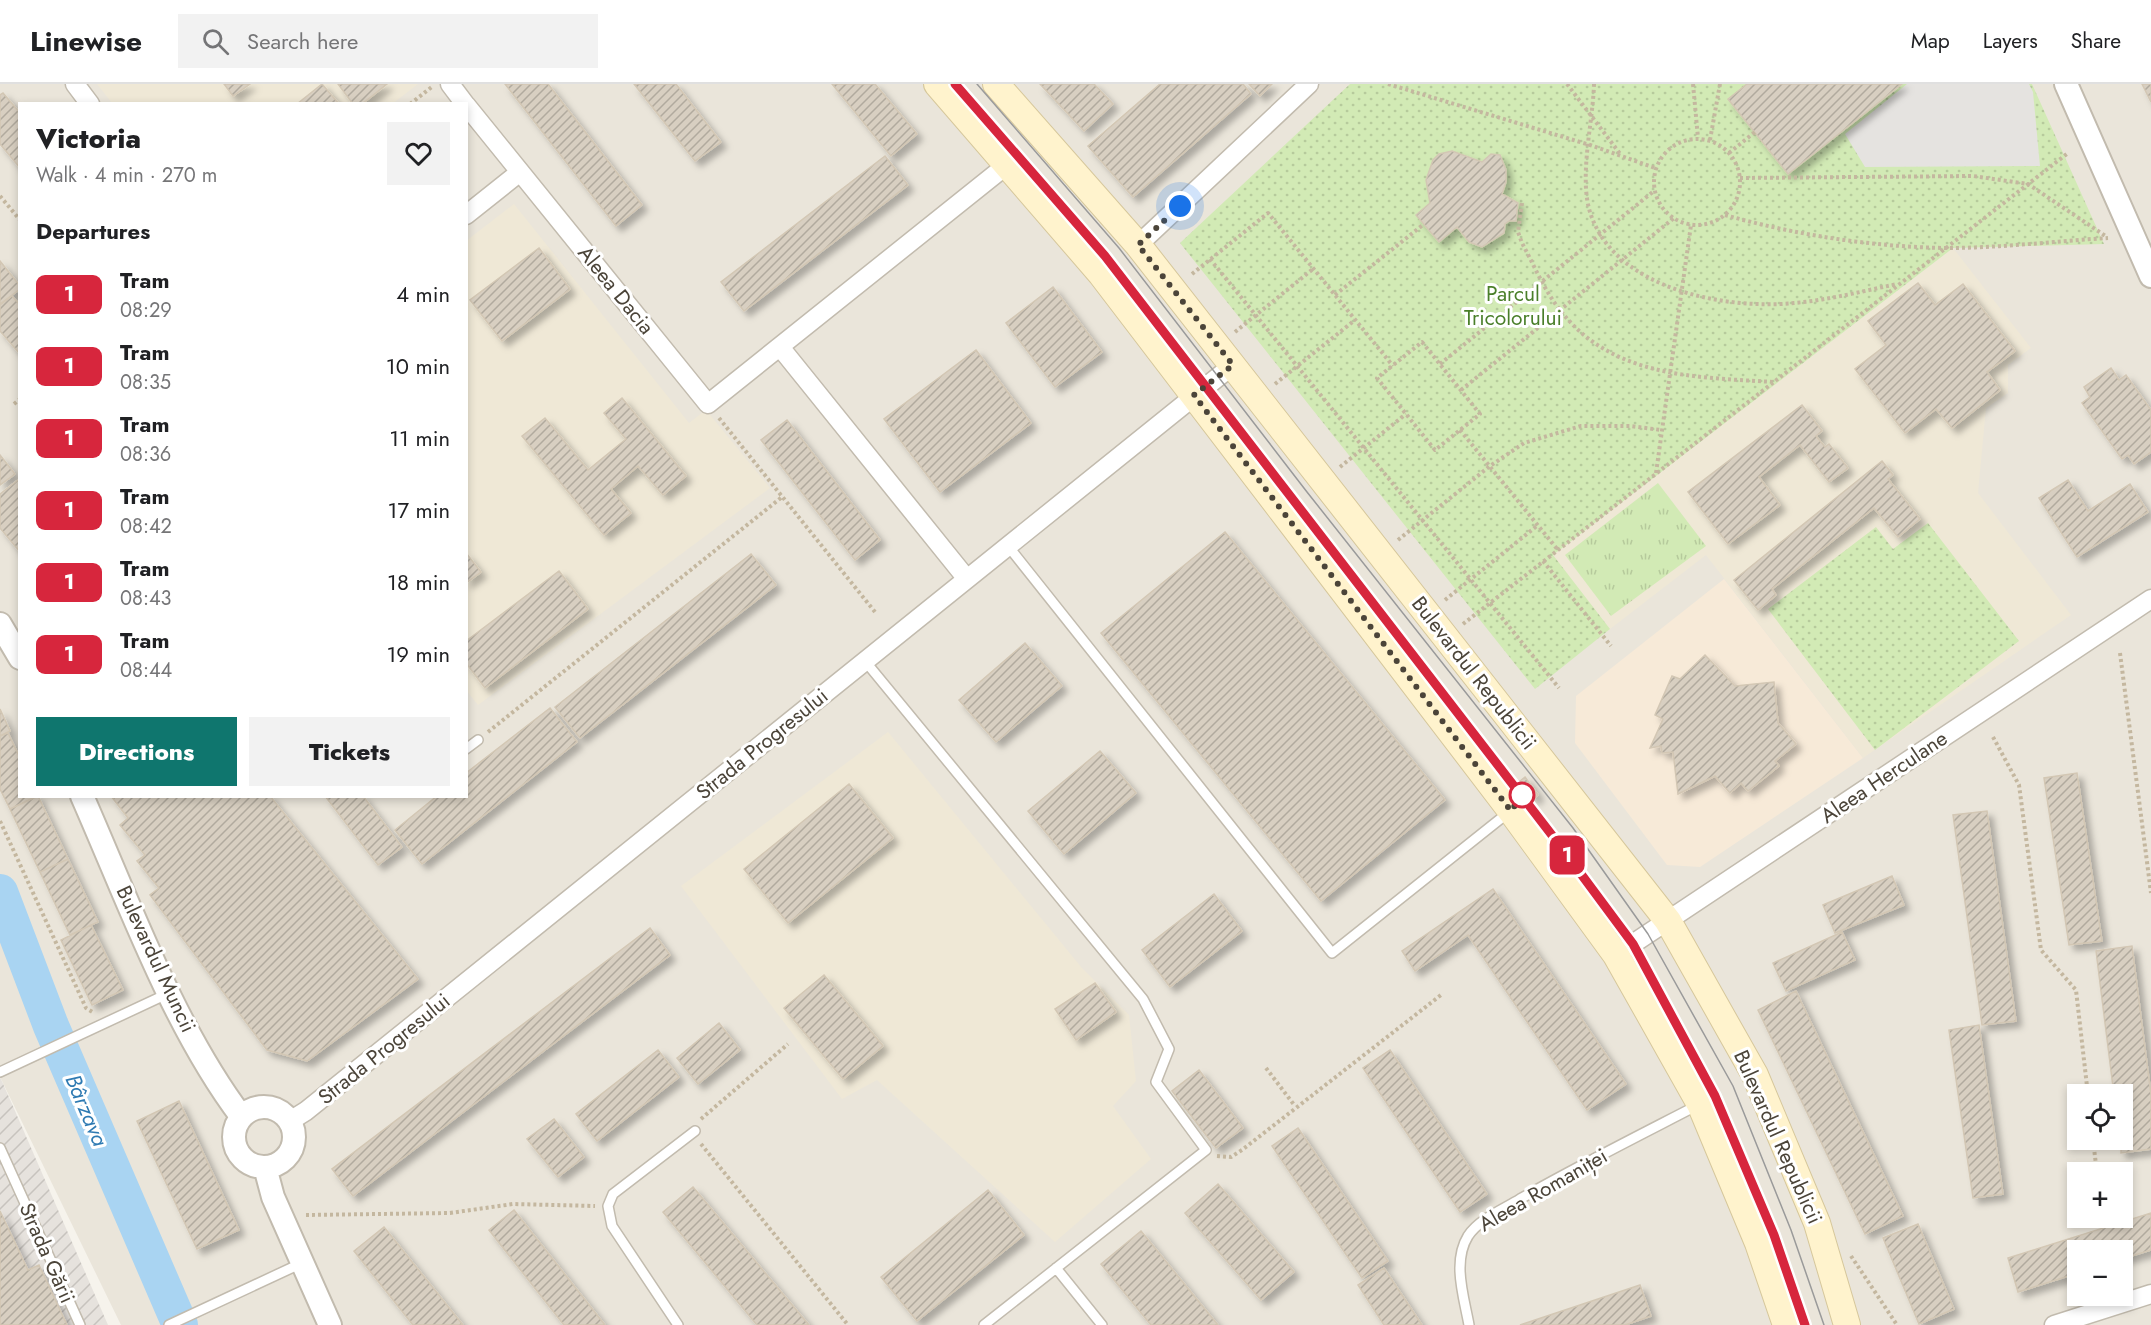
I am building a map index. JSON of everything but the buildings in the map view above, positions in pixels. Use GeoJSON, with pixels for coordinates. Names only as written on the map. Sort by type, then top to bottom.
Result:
{"type":"FeatureCollection","features":[{"type":"Feature","properties":{"kind":"main road"},"geometry":{"type":"LineString","coordinates":[[937,84],[1101,274],[1511,811],[1616,956],[1700,1104],[1758,1243],[1786,1325]]}},
{"type":"Feature","properties":{"kind":"main road","name":"Bulevardul Republicii"},"geometry":{"type":"LineString","coordinates":[[996,84],[1138,245],[1668,921],[1755,1075],[1817,1223],[1847,1325]]}},
{"type":"Feature","properties":{"kind":"street"},"geometry":{"type":"LineString","coordinates":[[75,84],[88,102]]}},
{"type":"Feature","properties":{"kind":"street","name":"Aleea Dacia"},"geometry":{"type":"LineString","coordinates":[[450,84],[464,102]]}},
{"type":"Feature","properties":{"kind":"street"},"geometry":{"type":"LineString","coordinates":[[1138,245],[1309,84]]}},
{"type":"Feature","properties":{"kind":"street"},"geometry":{"type":"LineString","coordinates":[[2066,84],[2151,276]]}},
{"type":"Feature","properties":{"kind":"street","name":"Aleea Dacia"},"geometry":{"type":"LineString","coordinates":[[468,107],[708,404]]}},
{"type":"Feature","properties":{"kind":"street"},"geometry":{"type":"LineString","coordinates":[[708,404],[1008,164]]}},
{"type":"Feature","properties":{"kind":"street"},"geometry":{"type":"LineString","coordinates":[[468,212],[520,172]]}},
{"type":"Feature","properties":{"kind":"street"},"geometry":{"type":"LineString","coordinates":[[780,347],[967,579]]}},
{"type":"Feature","properties":{"kind":"street","name":"Strada Progresului"},"geometry":{"type":"LineString","coordinates":[[290,1121],[306,1111],[1233,365]]}},
{"type":"Feature","properties":{"kind":"street","name":"Aleea Herculane"},"geometry":{"type":"LineString","coordinates":[[1616,956],[2151,599]]}},
{"type":"Feature","properties":{"kind":"street"},"geometry":{"type":"LineString","coordinates":[[0,624],[18,655]]}},
{"type":"Feature","properties":{"kind":"street","name":"Bulevardul Muncii"},"geometry":{"type":"LineString","coordinates":[[83,798],[169,993],[213,1080],[241,1116]]}},
{"type":"Feature","properties":{"kind":"street"},"geometry":{"type":"LineString","coordinates":[[261,1106],[282,1113],[290,1121],[294,1131],[291,1151],[284,1160],[265,1167],[253,1166],[236,1150],[233,1138],[235,1126],[241,1116],[261,1106]]}},
{"type":"Feature","properties":{"kind":"street"},"geometry":{"type":"LineString","coordinates":[[265,1167],[273,1197],[330,1325]]}},
{"type":"Feature","properties":{"kind":"street"},"geometry":{"type":"LineString","coordinates":[[2054,1325],[2151,1294]]}},
{"type":"Feature","properties":{"kind":"lane"},"geometry":{"type":"LineString","coordinates":[[1008,546],[1332,953],[1511,811]]}},
{"type":"Feature","properties":{"kind":"lane"},"geometry":{"type":"LineString","coordinates":[[865,661],[1143,999],[1169,1049],[1156,1082],[1206,1150],[984,1325]]}},
{"type":"Feature","properties":{"kind":"lane"},"geometry":{"type":"LineString","coordinates":[[468,748],[478,740]]}},
{"type":"Feature","properties":{"kind":"lane"},"geometry":{"type":"LineString","coordinates":[[0,1072],[169,993]]}},
{"type":"Feature","properties":{"kind":"lane","name":"Aleea Romaniței"},"geometry":{"type":"LineString","coordinates":[[1469,1325],[1460,1270],[1461,1254],[1469,1235],[1487,1219],[1542,1187],[1700,1104]]}},
{"type":"Feature","properties":{"kind":"lane"},"geometry":{"type":"LineString","coordinates":[[678,1325],[612,1226],[608,1206],[613,1194],[695,1131]]}},
{"type":"Feature","properties":{"kind":"lane","name":"Strada Gării"},"geometry":{"type":"LineString","coordinates":[[0,1148],[80,1325]]}},
{"type":"Feature","properties":{"kind":"lane"},"geometry":{"type":"LineString","coordinates":[[169,1325],[302,1263]]}},
{"type":"Feature","properties":{"kind":"lane"},"geometry":{"type":"LineString","coordinates":[[1056,1268],[1102,1325]]}},
{"type":"Feature","properties":{"kind":"path"},"geometry":{"type":"LineString","coordinates":[[412,102],[435,84]]}},
{"type":"Feature","properties":{"kind":"path"},"geometry":{"type":"LineString","coordinates":[[1388,84],[1590,145],[1655,168]]}},
{"type":"Feature","properties":{"kind":"path"},"geometry":{"type":"LineString","coordinates":[[1567,84],[1623,157]]}},
{"type":"Feature","properties":{"kind":"path"},"geometry":{"type":"LineString","coordinates":[[1594,84],[1593,119],[1586,176],[1589,204],[1599,236],[1621,260],[1650,279],[1681,291],[1733,302],[1793,304],[1901,283]]}},
{"type":"Feature","properties":{"kind":"path"},"geometry":{"type":"LineString","coordinates":[[1693,84],[1698,138]]}},
{"type":"Feature","properties":{"kind":"path"},"geometry":{"type":"LineString","coordinates":[[1710,140],[1720,84]]}},
{"type":"Feature","properties":{"kind":"path"},"geometry":{"type":"LineString","coordinates":[[1729,153],[1755,132]]}},
{"type":"Feature","properties":{"kind":"path"},"geometry":{"type":"LineString","coordinates":[[1698,138],[1710,140],[1729,153],[1740,178],[1739,192],[1734,204],[1725,214],[1714,221],[1691,225],[1674,218],[1661,207],[1654,191],[1655,168],[1672,146],[1684,140],[1698,138]]}},
{"type":"Feature","properties":{"kind":"path"},"geometry":{"type":"LineString","coordinates":[[1463,624],[2068,153]]}},
{"type":"Feature","properties":{"kind":"path"},"geometry":{"type":"LineString","coordinates":[[1725,214],[1767,226],[1854,241],[1947,248],[2108,238],[2028,184],[1973,176],[1740,178]]}},
{"type":"Feature","properties":{"kind":"path"},"geometry":{"type":"LineString","coordinates":[[1440,364],[1654,191]]}},
{"type":"Feature","properties":{"kind":"path"},"geometry":{"type":"LineString","coordinates":[[0,196],[18,218]]}},
{"type":"Feature","properties":{"kind":"path"},"geometry":{"type":"LineString","coordinates":[[1522,204],[1518,232],[1560,310],[1589,341],[1629,363],[1669,374],[1774,382]]}},
{"type":"Feature","properties":{"kind":"path"},"geometry":{"type":"LineString","coordinates":[[1192,274],[1268,213],[1393,366]]}},
{"type":"Feature","properties":{"kind":"path"},"geometry":{"type":"LineString","coordinates":[[1461,390],[1674,218]]}},
{"type":"Feature","properties":{"kind":"path"},"geometry":{"type":"LineString","coordinates":[[1335,295],[1424,224]]}},
{"type":"Feature","properties":{"kind":"path"},"geometry":{"type":"LineString","coordinates":[[1656,473],[1691,225]]}},
{"type":"Feature","properties":{"kind":"path"},"geometry":{"type":"LineString","coordinates":[[1210,259],[1559,688]]}},
{"type":"Feature","properties":{"kind":"path"},"geometry":{"type":"LineString","coordinates":[[1235,332],[1313,268]]}},
{"type":"Feature","properties":{"kind":"path"},"geometry":{"type":"LineString","coordinates":[[1275,384],[1355,320]]}},
{"type":"Feature","properties":{"kind":"path"},"geometry":{"type":"LineString","coordinates":[[1422,342],[1480,414],[1435,450],[1377,378],[1393,366],[1422,342]]}},
{"type":"Feature","properties":{"kind":"path"},"geometry":{"type":"LineString","coordinates":[[14,404],[18,401]]}},
{"type":"Feature","properties":{"kind":"path"},"geometry":{"type":"LineString","coordinates":[[708,404],[875,612]]}},
{"type":"Feature","properties":{"kind":"path"},"geometry":{"type":"LineString","coordinates":[[1340,467],[1406,414]]}},
{"type":"Feature","properties":{"kind":"path"},"geometry":{"type":"LineString","coordinates":[[1398,540],[1490,466],[1524,443],[1581,426],[1630,426],[1661,430]]}},
{"type":"Feature","properties":{"kind":"path"},"geometry":{"type":"LineString","coordinates":[[1460,430],[1558,550]]}},
{"type":"Feature","properties":{"kind":"path"},"geometry":{"type":"LineString","coordinates":[[478,740],[782,497]]}},
{"type":"Feature","properties":{"kind":"path"},"geometry":{"type":"LineString","coordinates":[[1445,600],[1538,525]]}},
{"type":"Feature","properties":{"kind":"path"},"geometry":{"type":"LineString","coordinates":[[1543,561],[1611,645]]}},
{"type":"Feature","properties":{"kind":"path"},"geometry":{"type":"LineString","coordinates":[[2120,653],[2151,893]]}},
{"type":"Feature","properties":{"kind":"path"},"geometry":{"type":"LineString","coordinates":[[1993,737],[2019,785],[2041,950],[2076,990],[2087,1084]]}},
{"type":"Feature","properties":{"kind":"path"},"geometry":{"type":"LineString","coordinates":[[0,821],[86,1008],[105,1023]]}},
{"type":"Feature","properties":{"kind":"path"},"geometry":{"type":"LineString","coordinates":[[1206,1150],[1218,1157],[1231,1157],[1441,995]]}},
{"type":"Feature","properties":{"kind":"path"},"geometry":{"type":"LineString","coordinates":[[788,1044],[697,1122],[695,1131],[698,1140],[848,1325]]}},
{"type":"Feature","properties":{"kind":"path"},"geometry":{"type":"LineString","coordinates":[[1266,1068],[1295,1106]]}},
{"type":"Feature","properties":{"kind":"path"},"geometry":{"type":"LineString","coordinates":[[306,1215],[450,1213],[513,1204],[608,1206]]}},
{"type":"Feature","properties":{"kind":"shaded area"},"geometry":{"type":"Polygon","coordinates":[[[0,84],[2151,84],[2151,1325],[121,1325],[0,1077],[0,84]]]}},
{"type":"Feature","properties":{"kind":"shaded area"},"geometry":{"type":"Polygon","coordinates":[[[97,84],[418,84],[395,102],[111,102],[97,84]]]}},
{"type":"Feature","properties":{"kind":"shaded area"},"geometry":{"type":"Polygon","coordinates":[[[1907,84],[2029,84],[2033,92],[2040,166],[1865,167],[1845,134],[1907,84]]]}},
{"type":"Feature","properties":{"kind":"shaded area"},"geometry":{"type":"Polygon","coordinates":[[[514,204],[689,423],[706,410],[770,488],[478,705],[468,692],[468,239],[514,204]]]}},
{"type":"Feature","properties":{"kind":"shaded area"},"geometry":{"type":"Polygon","coordinates":[[[1953,248],[2031,348],[2008,365],[2008,393],[1986,408],[1978,493],[2071,615],[1863,758],[1706,555],[1610,629],[1552,555],[1953,248]]]}},
{"type":"Feature","properties":{"kind":"shaded area"},"geometry":{"type":"Polygon","coordinates":[[[1724,579],[1863,758],[1700,867],[1667,865],[1575,743],[1576,696],[1724,579]]]}},
{"type":"Feature","properties":{"kind":"shaded area"},"geometry":{"type":"Polygon","coordinates":[[[888,732],[1082,968],[1129,1015],[1136,1081],[1113,1106],[1151,1159],[1055,1242],[877,1080],[842,1099],[681,886],[888,732]]]}},
{"type":"Feature","properties":{"kind":"shaded area"},"geometry":{"type":"Polygon","coordinates":[[[0,1077],[12,1104],[108,1325],[0,1325],[0,1077]]]}},
{"type":"Feature","properties":{"kind":"green space","name":"Parcul Tricolorului"},"geometry":{"type":"Polygon","coordinates":[[[1350,84],[2032,84],[2104,244],[1953,248],[1553,555],[1610,629],[1535,689],[1180,243],[1350,84]]]}},
{"type":"Feature","properties":{"kind":"green space"},"geometry":{"type":"Polygon","coordinates":[[[1658,483],[1706,546],[1611,616],[1565,555],[1658,483]]]}},
{"type":"Feature","properties":{"kind":"green space"},"geometry":{"type":"Polygon","coordinates":[[[1928,523],[2019,641],[1875,750],[1768,609],[1876,527],[1893,549],[1928,523]]]}},
{"type":"Feature","properties":{"kind":"waterway","name":"Bârzava"},"geometry":{"type":"LineString","coordinates":[[0,892],[51,1026],[180,1325]]}},
{"type":"Feature","properties":{"kind":"tram line"},"geometry":{"type":"LineString","coordinates":[[955,84],[1105,256],[1558,843],[1633,944],[1715,1096],[1775,1235],[1805,1325]]}},
{"type":"Feature","properties":{"kind":"tram line","name":"1"},"geometry":{"type":"LineString","coordinates":[[955,84],[1105,256],[1558,843],[1633,944],[1715,1096],[1774,1235],[1805,1325]]}},
{"type":"Feature","properties":{"kind":"tram line"},"geometry":{"type":"LineString","coordinates":[[977,84],[1119,248],[1307,492],[1573,828],[1648,934],[1733,1086],[1791,1230],[1824,1325]]}},
{"type":"Feature","properties":{"kind":"route"},"geometry":{"type":"LineString","coordinates":[[1180,206],[1138,245],[1233,365],[1194,395],[1511,811],[1522,795]]}}]}
